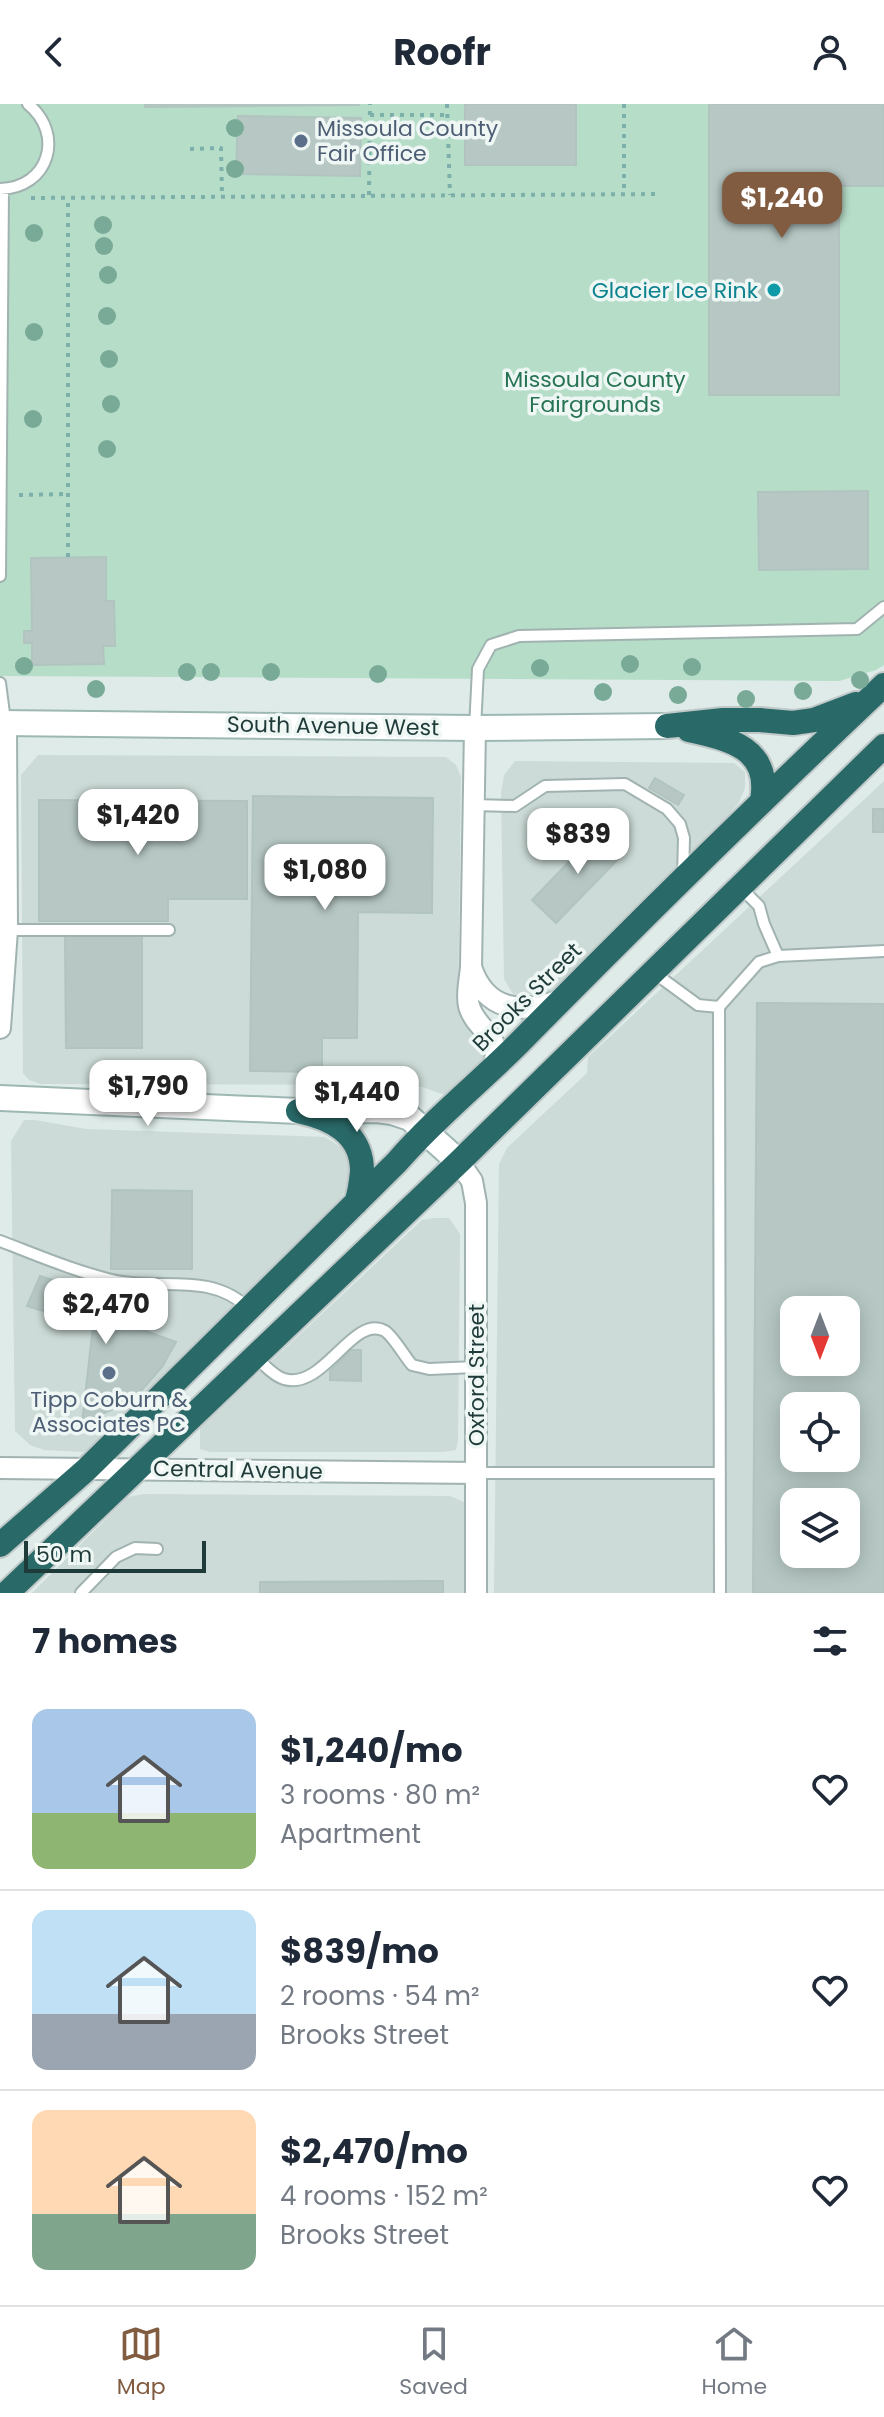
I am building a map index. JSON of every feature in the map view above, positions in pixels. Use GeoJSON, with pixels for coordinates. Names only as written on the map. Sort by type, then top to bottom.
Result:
{"type":"FeatureCollection","features":[{"type":"Feature","properties":{"kind":"highway"},"geometry":{"type":"LineString","coordinates":[[667,726],[723,720],[793,723],[814,720],[831,716],[878,691]]}},
{"type":"Feature","properties":{"kind":"highway","name":"Brooks Street"},"geometry":{"type":"LineString","coordinates":[[0,1545],[87,1469],[762,801],[878,691]]}},
{"type":"Feature","properties":{"kind":"highway"},"geometry":{"type":"LineString","coordinates":[[667,726],[736,743],[754,758],[762,773],[765,783],[762,801]]}},
{"type":"Feature","properties":{"kind":"highway"},"geometry":{"type":"LineString","coordinates":[[7,1593],[459,1162],[884,746]]}},
{"type":"Feature","properties":{"kind":"highway"},"geometry":{"type":"LineString","coordinates":[[298,1111],[327,1118],[354,1141],[362,1160],[356,1203]]}},
{"type":"Feature","properties":{"kind":"street","name":"South Avenue West"},"geometry":{"type":"LineString","coordinates":[[3,723],[475,728],[667,726]]}},
{"type":"Feature","properties":{"kind":"street"},"geometry":{"type":"LineString","coordinates":[[0,1028],[4,930],[3,723]]}},
{"type":"Feature","properties":{"kind":"street"},"geometry":{"type":"LineString","coordinates":[[475,728],[469,1007],[489,1033],[494,1045],[493,1070]]}},
{"type":"Feature","properties":{"kind":"street"},"geometry":{"type":"LineString","coordinates":[[471,967],[482,989],[505,1006],[528,1008],[561,1000]]}},
{"type":"Feature","properties":{"kind":"street"},"geometry":{"type":"LineString","coordinates":[[0,1098],[392,1112],[410,1118],[459,1162]]}},
{"type":"Feature","properties":{"kind":"street","name":"Oxford Street"},"geometry":{"type":"LineString","coordinates":[[459,1162],[472,1181],[476,1203],[476,1593]]}},
{"type":"Feature","properties":{"kind":"street","name":"Central Avenue"},"geometry":{"type":"LineString","coordinates":[[0,1468],[477,1473]]}},
{"type":"Feature","properties":{"kind":"lane"},"geometry":{"type":"LineString","coordinates":[[0,576],[2,192],[33,178],[48,153],[49,139],[46,124],[28,104]]}},
{"type":"Feature","properties":{"kind":"lane"},"geometry":{"type":"LineString","coordinates":[[475,728],[478,669],[491,645],[519,636],[857,629],[884,607]]}},
{"type":"Feature","properties":{"kind":"lane"},"geometry":{"type":"LineString","coordinates":[[0,683],[3,723]]}},
{"type":"Feature","properties":{"kind":"lane"},"geometry":{"type":"LineString","coordinates":[[474,805],[515,806],[545,786],[625,784],[667,809],[680,824],[684,838],[683,879]]}},
{"type":"Feature","properties":{"kind":"lane"},"geometry":{"type":"LineString","coordinates":[[740,887],[759,906],[778,956]]}},
{"type":"Feature","properties":{"kind":"lane"},"geometry":{"type":"LineString","coordinates":[[4,930],[169,930]]}},
{"type":"Feature","properties":{"kind":"lane"},"geometry":{"type":"LineString","coordinates":[[720,1593],[719,1007],[759,962],[778,956],[884,951]]}},
{"type":"Feature","properties":{"kind":"lane"},"geometry":{"type":"LineString","coordinates":[[653,972],[698,1005],[719,1007]]}},
{"type":"Feature","properties":{"kind":"lane"},"geometry":{"type":"LineString","coordinates":[[0,1241],[115,1281],[204,1285],[236,1296],[248,1308]]}},
{"type":"Feature","properties":{"kind":"lane"},"geometry":{"type":"LineString","coordinates":[[254,1356],[281,1379],[297,1381],[321,1368],[362,1331],[377,1328],[388,1332],[412,1365],[429,1369],[476,1367]]}},
{"type":"Feature","properties":{"kind":"lane"},"geometry":{"type":"LineString","coordinates":[[477,1473],[720,1473]]}},
{"type":"Feature","properties":{"kind":"lane"},"geometry":{"type":"LineString","coordinates":[[81,1593],[116,1557],[135,1548],[157,1549]]}},
{"type":"Feature","properties":{"kind":"path"},"geometry":{"type":"LineString","coordinates":[[369,195],[370,104]]}},
{"type":"Feature","properties":{"kind":"path"},"geometry":{"type":"LineString","coordinates":[[447,104],[450,195]]}},
{"type":"Feature","properties":{"kind":"path"},"geometry":{"type":"LineString","coordinates":[[624,104],[624,194]]}},
{"type":"Feature","properties":{"kind":"path"},"geometry":{"type":"LineString","coordinates":[[370,115],[447,115]]}},
{"type":"Feature","properties":{"kind":"path"},"geometry":{"type":"LineString","coordinates":[[190,149],[221,148],[222,196]]}},
{"type":"Feature","properties":{"kind":"path"},"geometry":{"type":"LineString","coordinates":[[2,192],[68,198],[661,194]]}},
{"type":"Feature","properties":{"kind":"path"},"geometry":{"type":"LineString","coordinates":[[68,198],[68,557]]}},
{"type":"Feature","properties":{"kind":"path"},"geometry":{"type":"LineString","coordinates":[[1,495],[68,494]]}},
{"type":"Feature","properties":{"kind":"shaded area"},"geometry":{"type":"Polygon","coordinates":[[[38,755],[446,757],[456,765],[461,777],[458,1004],[482,1039],[485,1052],[482,1065],[448,1096],[422,1087],[401,1085],[41,1084],[29,1080],[23,1073],[21,775],[38,755]]]}},
{"type":"Feature","properties":{"kind":"shaded area"},"geometry":{"type":"Polygon","coordinates":[[[515,761],[734,763],[745,772],[745,788],[739,802],[717,832],[546,995],[529,997],[513,994],[504,979],[501,793],[504,775],[515,761]]]}},
{"type":"Feature","properties":{"kind":"shaded area"},"geometry":{"type":"Polygon","coordinates":[[[884,781],[884,1593],[494,1593],[499,1164],[507,1148],[587,1073],[588,1057],[884,781]]]}},
{"type":"Feature","properties":{"kind":"shaded area"},"geometry":{"type":"Polygon","coordinates":[[[24,1120],[86,1129],[325,1137],[342,1148],[351,1165],[348,1187],[336,1205],[97,1444],[83,1452],[44,1450],[30,1445],[15,1431],[11,1141],[24,1120]]]}},
{"type":"Feature","properties":{"kind":"shaded area"},"geometry":{"type":"Polygon","coordinates":[[[449,1218],[460,1234],[456,1450],[210,1452],[200,1449],[200,1428],[422,1220],[449,1218]]]}},
{"type":"Feature","properties":{"kind":"shaded area"},"geometry":{"type":"Polygon","coordinates":[[[143,1494],[450,1496],[464,1502],[468,1509],[468,1593],[32,1593],[128,1497],[143,1494]]]}},
{"type":"Feature","properties":{"kind":"green space","name":"Missoula County Fairgrounds"},"geometry":{"type":"Polygon","coordinates":[[[0,104],[884,104],[884,665],[839,681],[0,676],[0,104]]]}},
{"type":"Feature","properties":{"kind":"building"},"geometry":{"type":"Polygon","coordinates":[[[145,104],[359,104],[359,105],[145,107],[145,104]]]}},
{"type":"Feature","properties":{"kind":"building"},"geometry":{"type":"Polygon","coordinates":[[[465,104],[576,104],[576,165],[465,165],[465,104]]]}},
{"type":"Feature","properties":{"kind":"building","name":"Glacier Ice Rink"},"geometry":{"type":"Polygon","coordinates":[[[709,104],[884,104],[884,186],[839,186],[839,395],[709,395],[709,104]]]}},
{"type":"Feature","properties":{"kind":"building"},"geometry":{"type":"Polygon","coordinates":[[[238,116],[361,118],[360,176],[236,174],[238,116]]]}},
{"type":"Feature","properties":{"kind":"building"},"geometry":{"type":"Polygon","coordinates":[[[868,491],[868,569],[759,570],[758,492],[868,491]]]}},
{"type":"Feature","properties":{"kind":"building"},"geometry":{"type":"Polygon","coordinates":[[[106,557],[106,601],[114,601],[115,646],[103,646],[104,664],[32,665],[32,643],[24,643],[24,631],[32,631],[31,558],[106,557]]]}},
{"type":"Feature","properties":{"kind":"building"},"geometry":{"type":"Polygon","coordinates":[[[655,778],[684,795],[678,805],[649,788],[655,778]]]}},
{"type":"Feature","properties":{"kind":"building"},"geometry":{"type":"Polygon","coordinates":[[[253,796],[433,798],[432,913],[358,912],[357,1038],[322,1038],[322,1072],[250,1071],[253,796]]]}},
{"type":"Feature","properties":{"kind":"building"},"geometry":{"type":"Polygon","coordinates":[[[39,800],[247,801],[247,899],[168,899],[168,921],[39,921],[39,800]]]}},
{"type":"Feature","properties":{"kind":"building"},"geometry":{"type":"Polygon","coordinates":[[[873,809],[884,809],[884,832],[873,832],[873,809]]]}},
{"type":"Feature","properties":{"kind":"building"},"geometry":{"type":"Polygon","coordinates":[[[600,830],[624,853],[556,923],[532,900],[600,830]]]}},
{"type":"Feature","properties":{"kind":"building"},"geometry":{"type":"Polygon","coordinates":[[[142,935],[142,1048],[66,1048],[65,936],[142,935]]]}},
{"type":"Feature","properties":{"kind":"building"},"geometry":{"type":"Polygon","coordinates":[[[757,1003],[884,1004],[884,1593],[753,1593],[757,1003]]]}},
{"type":"Feature","properties":{"kind":"building"},"geometry":{"type":"Polygon","coordinates":[[[112,1190],[192,1191],[192,1269],[111,1269],[112,1190]]]}},
{"type":"Feature","properties":{"kind":"building"},"geometry":{"type":"Polygon","coordinates":[[[40,1276],[106,1297],[102,1315],[176,1342],[162,1367],[141,1391],[115,1408],[82,1423],[93,1326],[27,1306],[40,1276]]]}},
{"type":"Feature","properties":{"kind":"building"},"geometry":{"type":"Polygon","coordinates":[[[351,1350],[361,1350],[361,1381],[330,1380],[330,1371],[351,1350]]]}},
{"type":"Feature","properties":{"kind":"building"},"geometry":{"type":"Polygon","coordinates":[[[443,1581],[443,1593],[260,1593],[260,1582],[443,1581]]]}},
{"type":"Feature","properties":{"kind":"place","name":"Missoula County Fair Office"},"geometry":{"type":"Point","coordinates":[301,141]}},
{"type":"Feature","properties":{"kind":"place","name":"Glacier Ice Rink"},"geometry":{"type":"Point","coordinates":[774,290]}},
{"type":"Feature","properties":{"kind":"place","name":"Tipp Coburn & Associates PC"},"geometry":{"type":"Point","coordinates":[109,1373]}}]}
